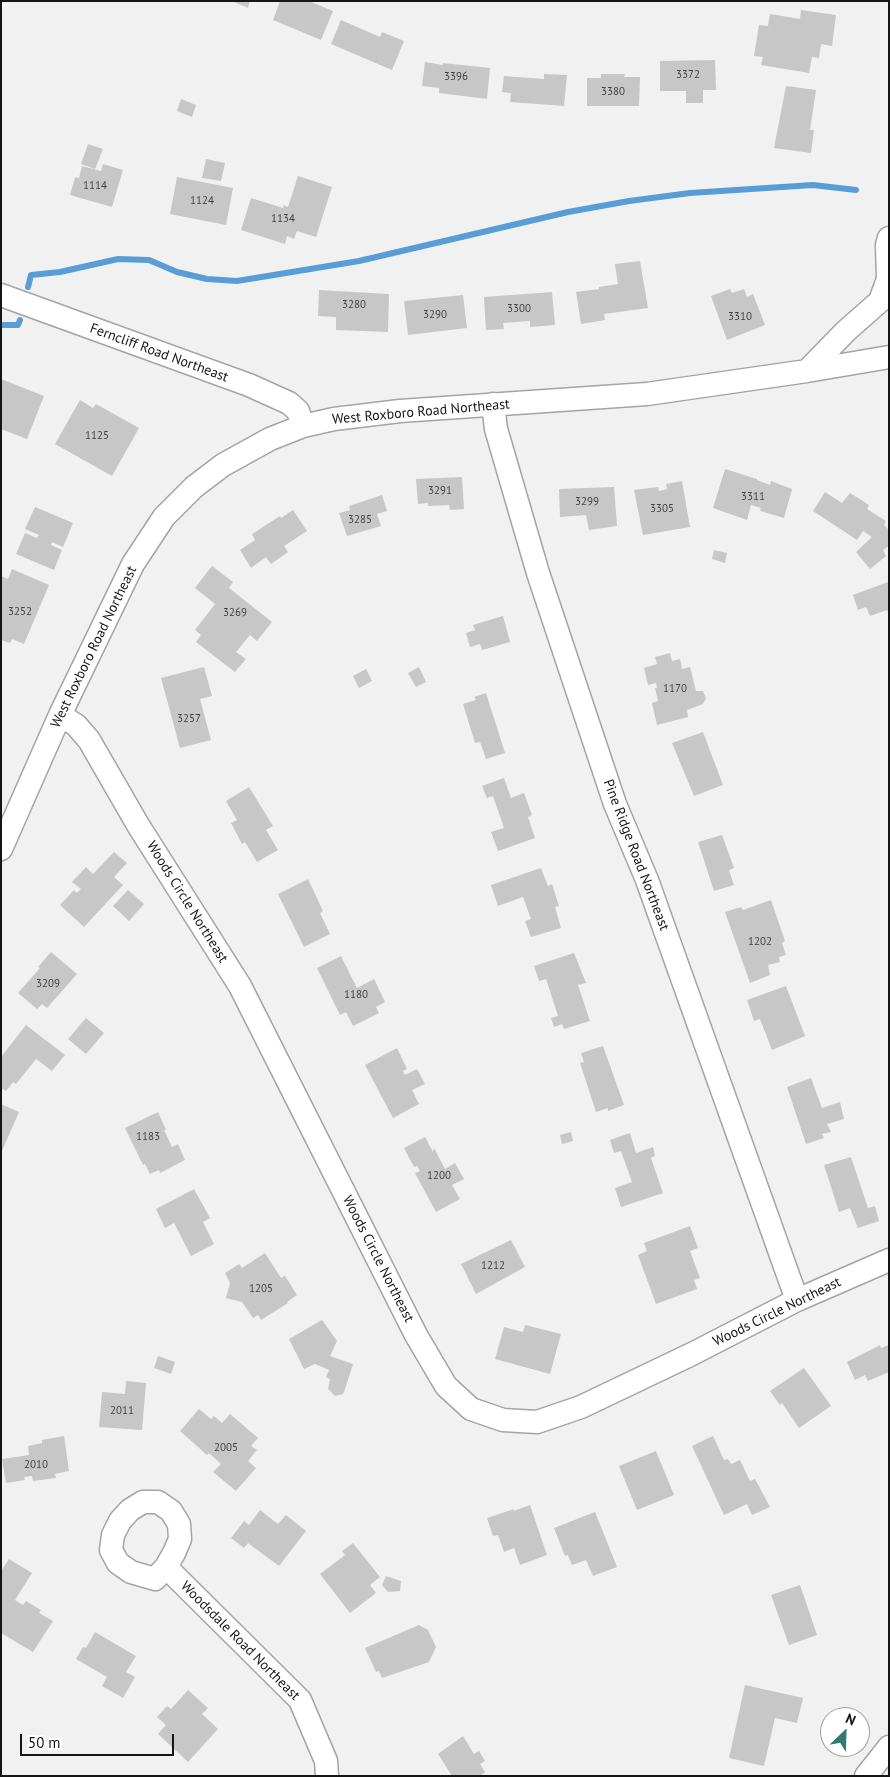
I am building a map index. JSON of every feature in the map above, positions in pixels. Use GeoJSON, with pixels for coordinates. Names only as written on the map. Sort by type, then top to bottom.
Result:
{"type":"FeatureCollection","features":[{"type":"Feature","properties":{"kind":"street"},"geometry":{"type":"LineString","coordinates":[[807,371],[846,331],[880,301],[888,278],[887,245],[889,238]]}},
{"type":"Feature","properties":{"kind":"street","name":"Ferncliff Road Northeast"},"geometry":{"type":"LineString","coordinates":[[1,295],[248,385],[289,403],[298,411],[303,426]]}},
{"type":"Feature","properties":{"kind":"street","name":"West Roxboro Road Northeast"},"geometry":{"type":"LineString","coordinates":[[1,850],[60,715],[133,564],[164,517],[194,487],[224,465],[270,439],[303,426],[334,419],[400,411],[647,394],[889,357]]}},
{"type":"Feature","properties":{"kind":"street","name":"Pine Ridge Road Northeast"},"geometry":{"type":"LineString","coordinates":[[493,404],[496,429],[538,573],[615,804],[647,880],[797,1300]]}},
{"type":"Feature","properties":{"kind":"street","name":"Woods Circle Northeast"},"geometry":{"type":"LineString","coordinates":[[60,715],[76,725],[89,740],[138,825],[240,986],[416,1335],[446,1386],[471,1409],[503,1420],[537,1422],[581,1407],[692,1354],[797,1300],[889,1260]]}},
{"type":"Feature","properties":{"kind":"street","name":"Woodsdale Road Northeast"},"geometry":{"type":"LineString","coordinates":[[166,1567],[300,1700],[326,1761],[327,1776]]}},
{"type":"Feature","properties":{"kind":"street"},"geometry":{"type":"LineString","coordinates":[[866,1776],[889,1747]]}},
{"type":"Feature","properties":{"kind":"building"},"geometry":{"type":"Polygon","coordinates":[[[232,1],[250,1],[248,8],[232,1]]]}},
{"type":"Feature","properties":{"kind":"building"},"geometry":{"type":"Polygon","coordinates":[[[280,1],[309,1],[333,11],[321,40],[273,20],[280,1]]]}},
{"type":"Feature","properties":{"kind":"building"},"geometry":{"type":"Polygon","coordinates":[[[801,10],[836,15],[832,46],[821,44],[819,58],[812,57],[809,73],[761,65],[763,57],[754,56],[759,25],[768,26],[770,14],[800,19],[801,10]]]}},
{"type":"Feature","properties":{"kind":"building"},"geometry":{"type":"Polygon","coordinates":[[[341,20],[380,37],[382,32],[404,41],[392,70],[331,44],[341,20]]]}},
{"type":"Feature","properties":{"kind":"building"},"geometry":{"type":"Polygon","coordinates":[[[715,60],[716,90],[703,90],[703,103],[686,103],[686,91],[660,91],[660,61],[715,60]]]}},
{"type":"Feature","properties":{"kind":"building"},"geometry":{"type":"Polygon","coordinates":[[[425,62],[490,68],[487,99],[439,93],[439,88],[422,86],[425,62]]]}},
{"type":"Feature","properties":{"kind":"building"},"geometry":{"type":"Polygon","coordinates":[[[544,74],[567,75],[564,106],[510,102],[511,93],[502,92],[504,76],[544,79],[544,74]]]}},
{"type":"Feature","properties":{"kind":"building"},"geometry":{"type":"Polygon","coordinates":[[[601,74],[625,74],[624,77],[640,77],[639,106],[587,106],[587,78],[601,78],[601,74]]]}},
{"type":"Feature","properties":{"kind":"building"},"geometry":{"type":"Polygon","coordinates":[[[786,86],[816,90],[810,130],[814,130],[811,153],[774,148],[786,86]]]}},
{"type":"Feature","properties":{"kind":"building"},"geometry":{"type":"Polygon","coordinates":[[[181,99],[196,105],[192,117],[177,111],[181,99]]]}},
{"type":"Feature","properties":{"kind":"building"},"geometry":{"type":"Polygon","coordinates":[[[88,144],[103,149],[95,169],[81,164],[88,144]]]}},
{"type":"Feature","properties":{"kind":"building"},"geometry":{"type":"Polygon","coordinates":[[[206,159],[225,163],[221,181],[202,178],[206,159]]]}},
{"type":"Feature","properties":{"kind":"building"},"geometry":{"type":"Polygon","coordinates":[[[103,164],[123,170],[112,207],[70,195],[75,177],[79,178],[82,166],[101,171],[103,164]]]}},
{"type":"Feature","properties":{"kind":"building"},"geometry":{"type":"Polygon","coordinates":[[[298,176],[332,187],[316,237],[297,231],[294,239],[287,236],[285,244],[241,230],[251,198],[283,208],[284,205],[288,207],[298,176]]]}},
{"type":"Feature","properties":{"kind":"building"},"geometry":{"type":"Polygon","coordinates":[[[177,177],[233,188],[226,225],[170,214],[177,177]]]}},
{"type":"Feature","properties":{"kind":"building"},"geometry":{"type":"Polygon","coordinates":[[[640,261],[648,308],[604,314],[605,320],[581,324],[576,292],[618,284],[615,264],[640,261]]]}},
{"type":"Feature","properties":{"kind":"building"},"geometry":{"type":"Polygon","coordinates":[[[730,289],[732,293],[744,289],[747,297],[753,294],[765,325],[727,340],[711,296],[730,289]]]}},
{"type":"Feature","properties":{"kind":"building"},"geometry":{"type":"Polygon","coordinates":[[[319,290],[389,294],[388,332],[336,330],[336,317],[318,316],[319,290]]]}},
{"type":"Feature","properties":{"kind":"building"},"geometry":{"type":"Polygon","coordinates":[[[552,292],[555,325],[530,327],[530,321],[503,323],[504,329],[486,330],[484,297],[552,292]]]}},
{"type":"Feature","properties":{"kind":"building"},"geometry":{"type":"Polygon","coordinates":[[[463,295],[467,328],[408,335],[404,301],[463,295]]]}},
{"type":"Feature","properties":{"kind":"building"},"geometry":{"type":"Polygon","coordinates":[[[1,379],[44,396],[27,439],[1,429],[1,379]]]}},
{"type":"Feature","properties":{"kind":"building"},"geometry":{"type":"Polygon","coordinates":[[[80,400],[93,408],[96,404],[139,428],[112,476],[55,444],[80,400]]]}},
{"type":"Feature","properties":{"kind":"building"},"geometry":{"type":"Polygon","coordinates":[[[725,469],[770,485],[771,481],[792,489],[784,518],[760,511],[761,508],[751,505],[747,520],[713,508],[725,469]]]}},
{"type":"Feature","properties":{"kind":"building"},"geometry":{"type":"Polygon","coordinates":[[[462,477],[464,509],[450,510],[449,505],[428,506],[428,503],[418,504],[416,479],[462,477]]]}},
{"type":"Feature","properties":{"kind":"building"},"geometry":{"type":"Polygon","coordinates":[[[682,481],[690,527],[643,535],[634,490],[658,487],[659,491],[667,489],[666,484],[682,481]]]}},
{"type":"Feature","properties":{"kind":"building"},"geometry":{"type":"Polygon","coordinates":[[[614,487],[617,526],[589,530],[586,515],[560,517],[559,489],[614,487]]]}},
{"type":"Feature","properties":{"kind":"building"},"geometry":{"type":"Polygon","coordinates":[[[825,492],[842,503],[850,493],[869,505],[867,509],[886,521],[884,525],[889,530],[889,546],[883,550],[886,556],[870,569],[856,552],[872,537],[863,531],[857,540],[813,511],[825,492]]]}},
{"type":"Feature","properties":{"kind":"building"},"geometry":{"type":"Polygon","coordinates":[[[382,495],[387,511],[377,514],[381,526],[347,536],[339,513],[350,510],[349,506],[382,495]]]}},
{"type":"Feature","properties":{"kind":"building"},"geometry":{"type":"Polygon","coordinates":[[[35,507],[73,523],[63,547],[52,542],[51,545],[62,550],[54,570],[16,554],[25,533],[37,538],[39,535],[25,529],[35,507]]]}},
{"type":"Feature","properties":{"kind":"building"},"geometry":{"type":"Polygon","coordinates":[[[293,510],[307,531],[284,546],[288,552],[271,564],[266,557],[251,568],[240,550],[255,540],[252,534],[293,510]]]}},
{"type":"Feature","properties":{"kind":"building"},"geometry":{"type":"Polygon","coordinates":[[[714,550],[727,553],[725,563],[712,559],[714,550]]]}},
{"type":"Feature","properties":{"kind":"building"},"geometry":{"type":"Polygon","coordinates":[[[212,566],[233,582],[229,588],[272,622],[257,641],[250,635],[236,652],[246,659],[235,672],[196,642],[201,635],[195,630],[215,604],[195,588],[212,566]]]}},
{"type":"Feature","properties":{"kind":"building"},"geometry":{"type":"Polygon","coordinates":[[[12,569],[49,585],[24,644],[12,639],[10,643],[1,640],[1,576],[8,579],[12,569]]]}},
{"type":"Feature","properties":{"kind":"building"},"geometry":{"type":"Polygon","coordinates":[[[888,582],[889,614],[887,610],[870,616],[866,607],[858,610],[853,595],[888,582]]]}},
{"type":"Feature","properties":{"kind":"building"},"geometry":{"type":"Polygon","coordinates":[[[503,616],[510,642],[482,650],[480,644],[470,647],[466,633],[475,630],[473,625],[503,616]]]}},
{"type":"Feature","properties":{"kind":"building"},"geometry":{"type":"Polygon","coordinates":[[[670,653],[672,661],[680,659],[682,669],[690,667],[696,691],[703,691],[706,698],[703,704],[687,710],[688,717],[657,725],[652,703],[658,701],[655,688],[657,688],[656,683],[648,685],[644,668],[657,664],[655,657],[670,653]]]}},
{"type":"Feature","properties":{"kind":"building"},"geometry":{"type":"Polygon","coordinates":[[[204,667],[212,696],[200,699],[211,740],[180,748],[161,678],[204,667]]]}},
{"type":"Feature","properties":{"kind":"building"},"geometry":{"type":"Polygon","coordinates":[[[419,667],[426,682],[416,687],[408,673],[419,667]]]}},
{"type":"Feature","properties":{"kind":"building"},"geometry":{"type":"Polygon","coordinates":[[[366,669],[372,681],[359,688],[353,676],[366,669]]]}},
{"type":"Feature","properties":{"kind":"building"},"geometry":{"type":"Polygon","coordinates":[[[486,693],[505,753],[486,759],[480,742],[475,743],[463,704],[476,700],[474,697],[486,693]]]}},
{"type":"Feature","properties":{"kind":"building"},"geometry":{"type":"Polygon","coordinates":[[[703,732],[723,785],[694,796],[672,743],[703,732]]]}},
{"type":"Feature","properties":{"kind":"building"},"geometry":{"type":"Polygon","coordinates":[[[504,778],[511,798],[524,793],[532,815],[528,817],[535,838],[498,851],[491,832],[504,828],[493,796],[487,798],[482,786],[504,778]]]}},
{"type":"Feature","properties":{"kind":"building"},"geometry":{"type":"Polygon","coordinates":[[[249,787],[273,826],[266,830],[278,850],[257,862],[245,842],[242,844],[231,823],[237,820],[226,801],[249,787]]]}},
{"type":"Feature","properties":{"kind":"building"},"geometry":{"type":"Polygon","coordinates":[[[722,835],[734,868],[729,870],[734,885],[714,891],[698,842],[722,835]]]}},
{"type":"Feature","properties":{"kind":"building"},"geometry":{"type":"Polygon","coordinates":[[[114,852],[127,863],[114,877],[123,885],[84,927],[60,905],[74,890],[77,893],[81,889],[72,882],[86,867],[93,874],[114,852]]]}},
{"type":"Feature","properties":{"kind":"building"},"geometry":{"type":"Polygon","coordinates":[[[541,868],[548,886],[552,884],[559,906],[555,907],[561,928],[531,937],[525,921],[531,919],[523,897],[498,906],[491,885],[541,868]]]}},
{"type":"Feature","properties":{"kind":"building"},"geometry":{"type":"Polygon","coordinates":[[[308,879],[323,911],[320,913],[330,934],[304,947],[278,894],[308,879]]]}},
{"type":"Feature","properties":{"kind":"building"},"geometry":{"type":"Polygon","coordinates":[[[128,890],[144,904],[129,921],[113,906],[128,890]]]}},
{"type":"Feature","properties":{"kind":"building"},"geometry":{"type":"Polygon","coordinates":[[[771,900],[785,941],[782,943],[786,955],[779,957],[780,962],[768,965],[770,975],[750,983],[725,912],[741,907],[743,910],[771,900]]]}},
{"type":"Feature","properties":{"kind":"building"},"geometry":{"type":"Polygon","coordinates":[[[51,952],[77,974],[47,1008],[42,1004],[37,1009],[18,993],[51,952]]]}},
{"type":"Feature","properties":{"kind":"building"},"geometry":{"type":"Polygon","coordinates":[[[574,953],[586,983],[578,985],[590,1021],[564,1029],[562,1024],[554,1027],[551,1018],[558,1016],[546,979],[539,981],[534,966],[574,953]]]}},
{"type":"Feature","properties":{"kind":"building"},"geometry":{"type":"Polygon","coordinates":[[[341,956],[357,988],[374,979],[385,1002],[376,1007],[379,1013],[353,1026],[346,1012],[340,1015],[317,968],[341,956]]]}},
{"type":"Feature","properties":{"kind":"building"},"geometry":{"type":"Polygon","coordinates":[[[786,986],[805,1036],[772,1050],[760,1019],[754,1021],[747,1000],[786,986]]]}},
{"type":"Feature","properties":{"kind":"building"},"geometry":{"type":"Polygon","coordinates":[[[86,1018],[104,1033],[86,1054],[68,1039],[86,1018]]]}},
{"type":"Feature","properties":{"kind":"building"},"geometry":{"type":"Polygon","coordinates":[[[26,1025],[65,1055],[52,1071],[36,1059],[16,1084],[13,1082],[6,1091],[1,1088],[1,1057],[26,1025]]]}},
{"type":"Feature","properties":{"kind":"building"},"geometry":{"type":"Polygon","coordinates":[[[603,1046],[624,1105],[608,1111],[608,1108],[596,1112],[580,1063],[584,1062],[581,1053],[603,1046]]]}},
{"type":"Feature","properties":{"kind":"building"},"geometry":{"type":"Polygon","coordinates":[[[397,1048],[407,1069],[403,1071],[405,1075],[417,1069],[425,1084],[412,1090],[419,1104],[393,1118],[365,1065],[397,1048]]]}},
{"type":"Feature","properties":{"kind":"building"},"geometry":{"type":"Polygon","coordinates":[[[811,1078],[822,1108],[840,1102],[844,1119],[827,1124],[831,1132],[822,1134],[824,1138],[806,1144],[787,1087],[811,1078]]]}},
{"type":"Feature","properties":{"kind":"building"},"geometry":{"type":"Polygon","coordinates":[[[1,1104],[19,1112],[1,1153],[1,1104]]]}},
{"type":"Feature","properties":{"kind":"building"},"geometry":{"type":"Polygon","coordinates":[[[158,1112],[172,1147],[178,1144],[185,1160],[160,1173],[159,1170],[150,1174],[145,1164],[143,1165],[125,1128],[158,1112]]]}},
{"type":"Feature","properties":{"kind":"building"},"geometry":{"type":"Polygon","coordinates":[[[571,1132],[573,1141],[562,1144],[560,1135],[571,1132]]]}},
{"type":"Feature","properties":{"kind":"building"},"geometry":{"type":"Polygon","coordinates":[[[630,1133],[636,1153],[653,1147],[655,1156],[651,1158],[663,1193],[621,1207],[615,1188],[632,1182],[621,1151],[614,1153],[610,1140],[630,1133]]]}},
{"type":"Feature","properties":{"kind":"building"},"geometry":{"type":"Polygon","coordinates":[[[425,1137],[433,1152],[434,1148],[445,1169],[455,1163],[464,1179],[452,1185],[460,1199],[436,1212],[415,1173],[420,1171],[417,1166],[414,1167],[404,1148],[425,1137]]]}},
{"type":"Feature","properties":{"kind":"building"},"geometry":{"type":"Polygon","coordinates":[[[851,1157],[868,1208],[875,1206],[879,1221],[858,1228],[850,1208],[839,1212],[824,1165],[851,1157]]]}},
{"type":"Feature","properties":{"kind":"building"},"geometry":{"type":"Polygon","coordinates":[[[194,1189],[210,1218],[203,1222],[214,1244],[191,1256],[174,1223],[165,1228],[156,1209],[194,1189]]]}},
{"type":"Feature","properties":{"kind":"building"},"geometry":{"type":"Polygon","coordinates":[[[690,1226],[698,1248],[690,1251],[700,1278],[694,1280],[697,1289],[656,1304],[638,1255],[647,1251],[644,1243],[690,1226]]]}},
{"type":"Feature","properties":{"kind":"building"},"geometry":{"type":"Polygon","coordinates":[[[511,1240],[525,1267],[476,1294],[461,1264],[511,1240]]]}},
{"type":"Feature","properties":{"kind":"building"},"geometry":{"type":"Polygon","coordinates":[[[265,1253],[281,1278],[285,1276],[297,1295],[261,1320],[258,1315],[253,1318],[242,1302],[226,1298],[230,1283],[225,1273],[239,1264],[242,1268],[265,1253]]]}},
{"type":"Feature","properties":{"kind":"building"},"geometry":{"type":"Polygon","coordinates":[[[322,1320],[337,1341],[330,1356],[353,1364],[343,1394],[335,1396],[328,1389],[330,1379],[326,1377],[329,1370],[315,1364],[304,1369],[289,1339],[322,1320]]]}},
{"type":"Feature","properties":{"kind":"building"},"geometry":{"type":"Polygon","coordinates":[[[525,1325],[561,1334],[550,1374],[495,1359],[504,1327],[523,1332],[525,1325]]]}},
{"type":"Feature","properties":{"kind":"building"},"geometry":{"type":"Polygon","coordinates":[[[880,1345],[881,1348],[889,1345],[889,1372],[868,1381],[865,1375],[855,1380],[847,1362],[880,1345]]]}},
{"type":"Feature","properties":{"kind":"building"},"geometry":{"type":"Polygon","coordinates":[[[158,1356],[175,1362],[171,1374],[154,1368],[158,1356]]]}},
{"type":"Feature","properties":{"kind":"building"},"geometry":{"type":"Polygon","coordinates":[[[804,1368],[831,1406],[799,1428],[782,1403],[780,1405],[770,1391],[804,1368]]]}},
{"type":"Feature","properties":{"kind":"building"},"geometry":{"type":"Polygon","coordinates":[[[126,1381],[146,1383],[142,1430],[99,1427],[102,1392],[125,1394],[126,1381]]]}},
{"type":"Feature","properties":{"kind":"building"},"geometry":{"type":"Polygon","coordinates":[[[199,1409],[211,1419],[214,1416],[222,1423],[230,1414],[258,1438],[251,1446],[257,1450],[248,1461],[256,1468],[236,1491],[213,1472],[221,1464],[209,1453],[207,1455],[180,1431],[199,1409]]]}},
{"type":"Feature","properties":{"kind":"building"},"geometry":{"type":"Polygon","coordinates":[[[64,1436],[69,1471],[55,1474],[56,1478],[33,1481],[32,1476],[24,1477],[25,1480],[6,1483],[2,1459],[29,1455],[28,1446],[42,1443],[42,1440],[64,1436]]]}},
{"type":"Feature","properties":{"kind":"building"},"geometry":{"type":"Polygon","coordinates":[[[713,1436],[724,1460],[728,1459],[731,1464],[740,1460],[750,1481],[755,1479],[770,1507],[752,1515],[747,1504],[724,1515],[692,1446],[713,1436]]]}},
{"type":"Feature","properties":{"kind":"building"},"geometry":{"type":"Polygon","coordinates":[[[656,1451],[674,1495],[637,1510],[619,1466],[656,1451]]]}},
{"type":"Feature","properties":{"kind":"building"},"geometry":{"type":"Polygon","coordinates":[[[530,1505],[547,1555],[520,1565],[514,1548],[504,1552],[498,1535],[493,1536],[487,1518],[530,1505]]]}},
{"type":"Feature","properties":{"kind":"building"},"geometry":{"type":"Polygon","coordinates":[[[260,1510],[278,1524],[286,1515],[306,1531],[279,1566],[248,1543],[244,1548],[231,1538],[244,1521],[249,1525],[260,1510]]]}},
{"type":"Feature","properties":{"kind":"building"},"geometry":{"type":"Polygon","coordinates":[[[595,1512],[617,1567],[593,1576],[586,1560],[572,1565],[568,1555],[565,1556],[554,1528],[595,1512]]]}},
{"type":"Feature","properties":{"kind":"building"},"geometry":{"type":"Polygon","coordinates":[[[353,1543],[380,1577],[370,1585],[376,1593],[350,1613],[320,1574],[345,1555],[342,1551],[353,1543]]]}},
{"type":"Feature","properties":{"kind":"building"},"geometry":{"type":"Polygon","coordinates":[[[9,1559],[32,1573],[15,1600],[23,1605],[26,1601],[41,1610],[39,1613],[53,1621],[33,1652],[1,1633],[1,1571],[9,1559]]]}},
{"type":"Feature","properties":{"kind":"building"},"geometry":{"type":"Polygon","coordinates":[[[386,1576],[401,1581],[400,1591],[388,1592],[382,1585],[386,1576]]]}},
{"type":"Feature","properties":{"kind":"building"},"geometry":{"type":"Polygon","coordinates":[[[800,1585],[817,1635],[789,1645],[771,1595],[800,1585]]]}},
{"type":"Feature","properties":{"kind":"building"},"geometry":{"type":"Polygon","coordinates":[[[419,1625],[428,1630],[436,1647],[429,1662],[382,1678],[379,1671],[376,1672],[365,1648],[419,1625]]]}},
{"type":"Feature","properties":{"kind":"building"},"geometry":{"type":"Polygon","coordinates":[[[95,1632],[136,1656],[126,1672],[135,1677],[123,1698],[102,1686],[107,1677],[76,1659],[83,1647],[86,1648],[95,1632]]]}},
{"type":"Feature","properties":{"kind":"building"},"geometry":{"type":"Polygon","coordinates":[[[745,1685],[803,1698],[797,1723],[775,1718],[764,1766],[729,1758],[745,1685]]]}},
{"type":"Feature","properties":{"kind":"building"},"geometry":{"type":"Polygon","coordinates":[[[188,1690],[208,1708],[202,1714],[218,1729],[188,1762],[158,1734],[166,1725],[157,1717],[167,1706],[171,1709],[188,1690]]]}},
{"type":"Feature","properties":{"kind":"building"},"geometry":{"type":"Polygon","coordinates":[[[463,1736],[474,1754],[479,1751],[485,1761],[480,1764],[485,1772],[480,1776],[452,1776],[438,1754],[463,1736]]]}},
{"type":"Feature","properties":{"kind":"waterway"},"geometry":{"type":"LineString","coordinates":[[28,287],[31,275],[60,272],[118,259],[149,260],[177,272],[207,279],[237,281],[359,261],[568,212],[629,201],[690,193],[813,185],[856,190]]}},
{"type":"Feature","properties":{"kind":"waterway"},"geometry":{"type":"LineString","coordinates":[[1,325],[18,325],[20,320]]}}]}
